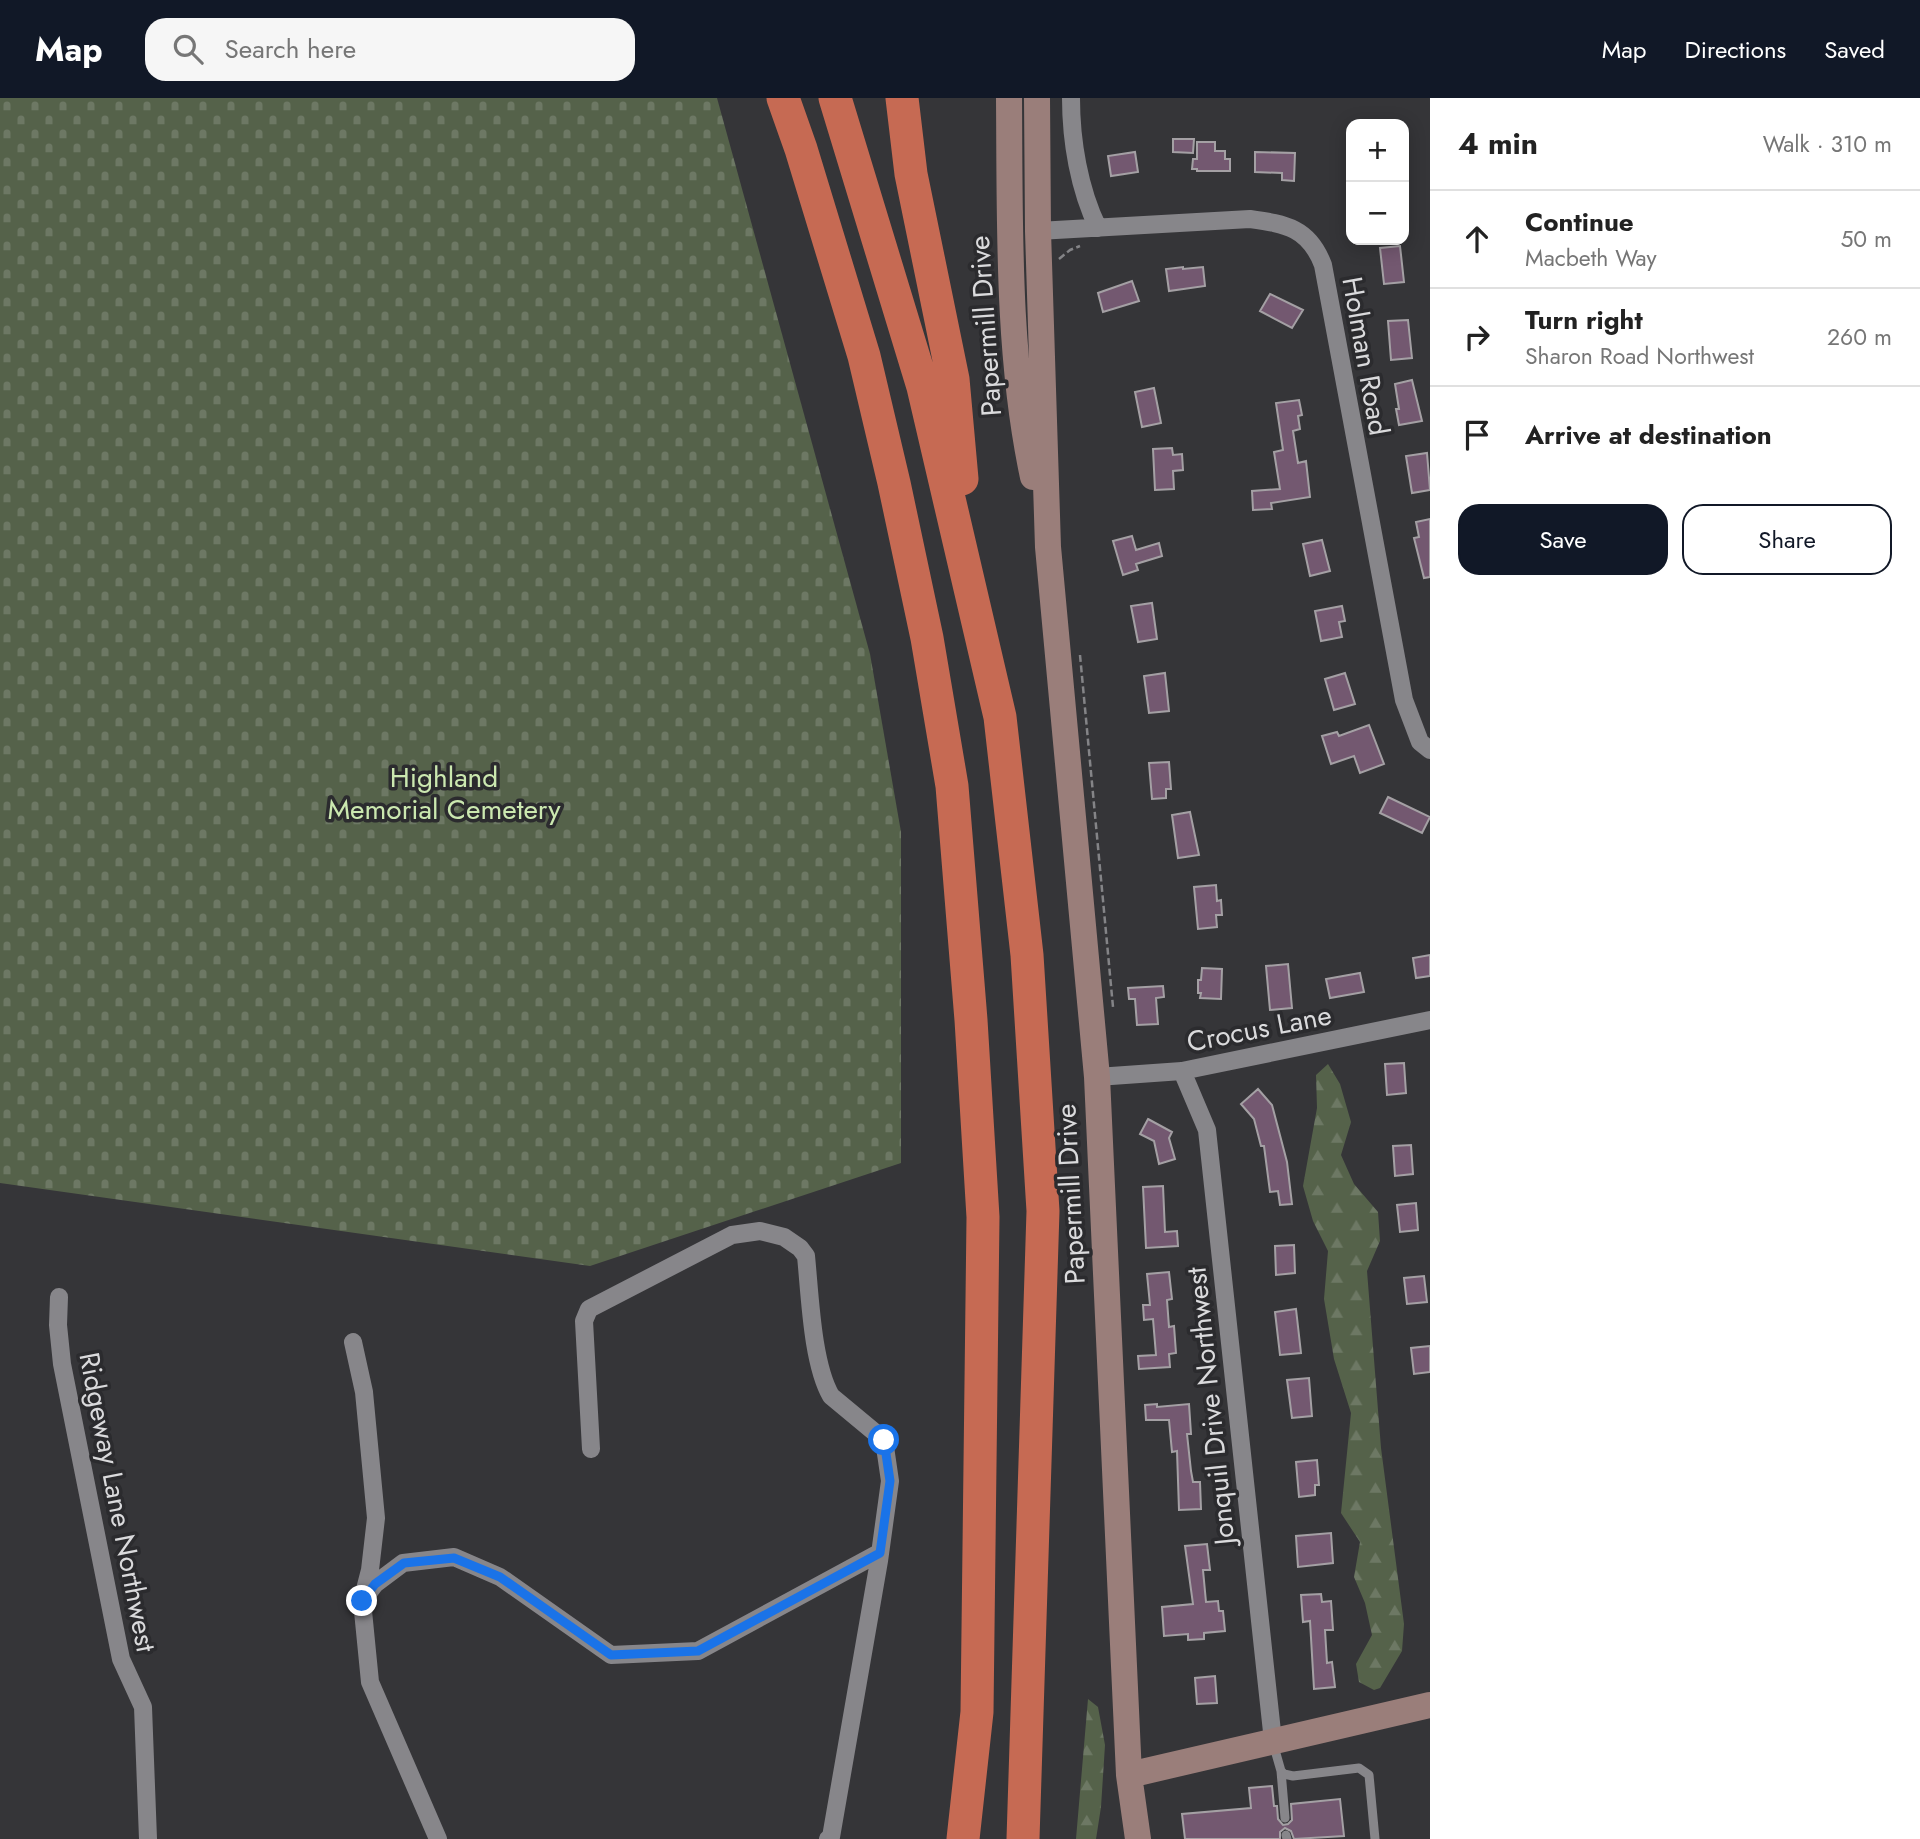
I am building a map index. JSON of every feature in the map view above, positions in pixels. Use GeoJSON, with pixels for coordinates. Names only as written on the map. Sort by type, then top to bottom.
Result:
{"type":"FeatureCollection","features":[{"type":"Feature","properties":{"kind":"highway"},"geometry":{"type":"LineString","coordinates":[[783,98],[864,356],[927,638],[952,786],[971,1020],[983,1217],[977,1712],[963,1839]]}},
{"type":"Feature","properties":{"kind":"highway"},"geometry":{"type":"LineString","coordinates":[[835,98],[923,387],[1000,717],[1027,955],[1043,1210],[1023,1839]]}},
{"type":"Feature","properties":{"kind":"highway"},"geometry":{"type":"LineString","coordinates":[[889,98],[911,174],[953,379],[972,598]]}},
{"type":"Feature","properties":{"kind":"highway"},"geometry":{"type":"LineString","coordinates":[[902,98],[911,174]]}},
{"type":"Feature","properties":{"kind":"main road","name":"Papermill Drive"},"geometry":{"type":"LineString","coordinates":[[1009,98],[1010,237],[1021,421],[1048,547]]}},
{"type":"Feature","properties":{"kind":"main road","name":"Papermill Drive"},"geometry":{"type":"LineString","coordinates":[[1037,98],[1038,231],[1048,547],[1097,1077],[1129,1775],[1138,1839]]}},
{"type":"Feature","properties":{"kind":"main road"},"geometry":{"type":"LineString","coordinates":[[1129,1775],[1430,1705]]}},
{"type":"Feature","properties":{"kind":"street"},"geometry":{"type":"LineString","coordinates":[[1071,98],[1077,164],[1098,228]]}},
{"type":"Feature","properties":{"kind":"street","name":"Holman Road"},"geometry":{"type":"LineString","coordinates":[[1038,231],[1250,219],[1277,223],[1303,233],[1317,247],[1323,265],[1404,700],[1420,742],[1430,750]]}},
{"type":"Feature","properties":{"kind":"street","name":"Crocus Lane"},"geometry":{"type":"LineString","coordinates":[[1097,1077],[1182,1071],[1430,1020]]}},
{"type":"Feature","properties":{"kind":"street","name":"Jonquil Drive Northwest"},"geometry":{"type":"LineString","coordinates":[[1182,1071],[1207,1130],[1273,1741]]}},
{"type":"Feature","properties":{"kind":"street"},"geometry":{"type":"LineString","coordinates":[[591,1449],[583,1321],[589,1309],[732,1235],[760,1231],[784,1237],[800,1248],[806,1256],[818,1354],[826,1388],[831,1396],[884,1440],[890,1481],[830,1838]]}},
{"type":"Feature","properties":{"kind":"street","name":"Ridgeway Lane Northwest"},"geometry":{"type":"LineString","coordinates":[[59,1297],[58,1325],[62,1364],[118,1646],[121,1659],[143,1707],[148,1839]]}},
{"type":"Feature","properties":{"kind":"street"},"geometry":{"type":"LineString","coordinates":[[353,1342],[364,1392],[376,1518],[370,1570],[362,1601],[370,1682],[438,1839]]}},
{"type":"Feature","properties":{"kind":"street"},"geometry":{"type":"LineString","coordinates":[[362,1601],[375,1584],[404,1563],[454,1558],[500,1577],[611,1655],[698,1651],[879,1557]]}},
{"type":"Feature","properties":{"kind":"lane"},"geometry":{"type":"LineString","coordinates":[[1273,1741],[1281,1771],[1285,1818]]}},
{"type":"Feature","properties":{"kind":"lane"},"geometry":{"type":"LineString","coordinates":[[1281,1771],[1293,1776],[1359,1768],[1363,1770],[1369,1776],[1375,1839]]}},
{"type":"Feature","properties":{"kind":"green space","name":"Highland Memorial Cemetery"},"geometry":{"type":"Polygon","coordinates":[[[0,98],[717,98],[870,654],[901,832],[901,1163],[590,1266],[0,1183],[0,98]]]}},
{"type":"Feature","properties":{"kind":"green space"},"geometry":{"type":"Polygon","coordinates":[[[1328,1064],[1340,1084],[1351,1122],[1341,1155],[1354,1184],[1378,1212],[1380,1241],[1367,1271],[1381,1448],[1404,1624],[1402,1651],[1380,1688],[1374,1690],[1359,1682],[1356,1664],[1372,1635],[1365,1603],[1354,1577],[1360,1542],[1341,1513],[1351,1413],[1334,1359],[1324,1299],[1328,1251],[1313,1221],[1303,1186],[1317,1108],[1316,1075],[1328,1064]]]}},
{"type":"Feature","properties":{"kind":"green space"},"geometry":{"type":"Polygon","coordinates":[[[1088,1699],[1098,1707],[1105,1745],[1101,1807],[1096,1839],[1076,1839],[1088,1699]]]}},
{"type":"Feature","properties":{"kind":"building"},"geometry":{"type":"Polygon","coordinates":[[[1173,139],[1194,139],[1193,153],[1173,152],[1173,139]]]}},
{"type":"Feature","properties":{"kind":"building"},"geometry":{"type":"Polygon","coordinates":[[[1197,142],[1215,142],[1215,151],[1225,151],[1225,159],[1230,159],[1230,171],[1192,169],[1193,159],[1197,159],[1197,142]]]}},
{"type":"Feature","properties":{"kind":"building"},"geometry":{"type":"Polygon","coordinates":[[[1135,152],[1138,172],[1111,176],[1108,156],[1135,152]]]}},
{"type":"Feature","properties":{"kind":"building"},"geometry":{"type":"Polygon","coordinates":[[[1255,152],[1295,153],[1294,181],[1282,180],[1282,173],[1255,172],[1255,152]]]}},
{"type":"Feature","properties":{"kind":"building"},"geometry":{"type":"Polygon","coordinates":[[[1400,246],[1404,282],[1384,284],[1380,248],[1400,246]]]}},
{"type":"Feature","properties":{"kind":"building"},"geometry":{"type":"Polygon","coordinates":[[[1203,267],[1205,286],[1169,291],[1166,269],[1203,267]]]}},
{"type":"Feature","properties":{"kind":"building"},"geometry":{"type":"Polygon","coordinates":[[[1132,281],[1139,301],[1103,312],[1098,293],[1132,281]]]}},
{"type":"Feature","properties":{"kind":"building"},"geometry":{"type":"Polygon","coordinates":[[[1270,294],[1303,310],[1292,328],[1260,311],[1270,294]]]}},
{"type":"Feature","properties":{"kind":"building"},"geometry":{"type":"Polygon","coordinates":[[[1408,320],[1412,358],[1391,360],[1388,321],[1408,320]]]}},
{"type":"Feature","properties":{"kind":"building"},"geometry":{"type":"Polygon","coordinates":[[[1412,380],[1422,421],[1399,425],[1395,384],[1412,380]]]}},
{"type":"Feature","properties":{"kind":"building"},"geometry":{"type":"Polygon","coordinates":[[[1154,388],[1161,423],[1142,427],[1135,392],[1154,388]]]}},
{"type":"Feature","properties":{"kind":"building"},"geometry":{"type":"Polygon","coordinates":[[[1299,400],[1302,415],[1298,416],[1300,429],[1293,431],[1298,463],[1306,461],[1310,497],[1271,503],[1272,509],[1253,510],[1252,491],[1280,489],[1274,452],[1283,450],[1276,403],[1299,400]]]}},
{"type":"Feature","properties":{"kind":"building"},"geometry":{"type":"Polygon","coordinates":[[[1172,448],[1173,455],[1182,454],[1183,470],[1173,471],[1174,489],[1155,490],[1153,449],[1172,448]]]}},
{"type":"Feature","properties":{"kind":"building"},"geometry":{"type":"Polygon","coordinates":[[[1427,453],[1430,490],[1412,493],[1406,456],[1427,453]]]}},
{"type":"Feature","properties":{"kind":"building"},"geometry":{"type":"Polygon","coordinates":[[[1430,519],[1430,577],[1424,578],[1414,538],[1419,537],[1416,522],[1430,519]]]}},
{"type":"Feature","properties":{"kind":"building"},"geometry":{"type":"Polygon","coordinates":[[[1132,536],[1136,550],[1159,543],[1162,556],[1136,564],[1138,570],[1123,575],[1113,541],[1132,536]]]}},
{"type":"Feature","properties":{"kind":"building"},"geometry":{"type":"Polygon","coordinates":[[[1322,540],[1330,571],[1310,576],[1303,544],[1322,540]]]}},
{"type":"Feature","properties":{"kind":"building"},"geometry":{"type":"Polygon","coordinates":[[[1152,603],[1157,639],[1138,642],[1131,606],[1152,603]]]}},
{"type":"Feature","properties":{"kind":"building"},"geometry":{"type":"Polygon","coordinates":[[[1342,606],[1345,621],[1339,622],[1342,637],[1321,641],[1315,611],[1342,606]]]}},
{"type":"Feature","properties":{"kind":"building"},"geometry":{"type":"Polygon","coordinates":[[[1165,673],[1169,711],[1149,713],[1144,676],[1165,673]]]}},
{"type":"Feature","properties":{"kind":"building"},"geometry":{"type":"Polygon","coordinates":[[[1345,673],[1355,704],[1334,710],[1325,679],[1345,673]]]}},
{"type":"Feature","properties":{"kind":"building"},"geometry":{"type":"Polygon","coordinates":[[[1369,725],[1384,764],[1360,773],[1354,756],[1331,764],[1322,736],[1337,732],[1339,736],[1369,725]]]}},
{"type":"Feature","properties":{"kind":"building"},"geometry":{"type":"Polygon","coordinates":[[[1169,762],[1171,789],[1166,789],[1166,798],[1152,799],[1149,763],[1169,762]]]}},
{"type":"Feature","properties":{"kind":"building"},"geometry":{"type":"Polygon","coordinates":[[[1388,797],[1430,817],[1422,833],[1380,813],[1388,797]]]}},
{"type":"Feature","properties":{"kind":"building"},"geometry":{"type":"Polygon","coordinates":[[[1190,812],[1199,855],[1178,858],[1172,815],[1190,812]]]}},
{"type":"Feature","properties":{"kind":"building"},"geometry":{"type":"Polygon","coordinates":[[[1216,885],[1217,901],[1221,900],[1222,915],[1216,915],[1217,927],[1198,929],[1194,887],[1216,885]]]}},
{"type":"Feature","properties":{"kind":"building"},"geometry":{"type":"Polygon","coordinates":[[[1430,955],[1430,976],[1416,978],[1413,958],[1430,955]]]}},
{"type":"Feature","properties":{"kind":"building"},"geometry":{"type":"Polygon","coordinates":[[[1288,964],[1292,1008],[1270,1010],[1266,966],[1288,964]]]}},
{"type":"Feature","properties":{"kind":"building"},"geometry":{"type":"Polygon","coordinates":[[[1202,968],[1222,969],[1221,999],[1200,998],[1198,980],[1201,980],[1202,968]]]}},
{"type":"Feature","properties":{"kind":"building"},"geometry":{"type":"Polygon","coordinates":[[[1360,973],[1364,992],[1330,998],[1326,979],[1360,973]]]}},
{"type":"Feature","properties":{"kind":"building"},"geometry":{"type":"Polygon","coordinates":[[[1163,986],[1164,997],[1156,998],[1158,1024],[1137,1025],[1135,999],[1129,999],[1128,988],[1163,986]]]}},
{"type":"Feature","properties":{"kind":"building"},"geometry":{"type":"Polygon","coordinates":[[[1404,1063],[1406,1093],[1387,1095],[1385,1064],[1404,1063]]]}},
{"type":"Feature","properties":{"kind":"building"},"geometry":{"type":"Polygon","coordinates":[[[1258,1089],[1272,1105],[1287,1162],[1292,1204],[1280,1205],[1278,1191],[1270,1192],[1264,1146],[1261,1146],[1254,1119],[1241,1104],[1258,1089]]]}},
{"type":"Feature","properties":{"kind":"building"},"geometry":{"type":"Polygon","coordinates":[[[1148,1119],[1172,1132],[1169,1138],[1175,1159],[1159,1164],[1154,1141],[1140,1134],[1148,1119]]]}},
{"type":"Feature","properties":{"kind":"building"},"geometry":{"type":"Polygon","coordinates":[[[1411,1145],[1413,1174],[1395,1176],[1393,1146],[1411,1145]]]}},
{"type":"Feature","properties":{"kind":"building"},"geometry":{"type":"Polygon","coordinates":[[[1163,1186],[1165,1232],[1177,1231],[1178,1246],[1146,1248],[1143,1187],[1163,1186]]]}},
{"type":"Feature","properties":{"kind":"building"},"geometry":{"type":"Polygon","coordinates":[[[1416,1203],[1418,1230],[1400,1232],[1397,1205],[1416,1203]]]}},
{"type":"Feature","properties":{"kind":"building"},"geometry":{"type":"Polygon","coordinates":[[[1294,1245],[1295,1273],[1276,1275],[1275,1246],[1294,1245]]]}},
{"type":"Feature","properties":{"kind":"building"},"geometry":{"type":"Polygon","coordinates":[[[1169,1272],[1172,1299],[1167,1300],[1169,1327],[1174,1326],[1176,1353],[1169,1354],[1170,1367],[1139,1369],[1138,1356],[1156,1355],[1153,1319],[1144,1320],[1143,1305],[1150,1305],[1147,1274],[1169,1272]]]}},
{"type":"Feature","properties":{"kind":"building"},"geometry":{"type":"Polygon","coordinates":[[[1424,1276],[1427,1302],[1407,1304],[1404,1278],[1424,1276]]]}},
{"type":"Feature","properties":{"kind":"building"},"geometry":{"type":"Polygon","coordinates":[[[1296,1309],[1301,1353],[1280,1355],[1275,1312],[1296,1309]]]}},
{"type":"Feature","properties":{"kind":"building"},"geometry":{"type":"Polygon","coordinates":[[[1430,1346],[1430,1372],[1414,1374],[1411,1348],[1430,1346]]]}},
{"type":"Feature","properties":{"kind":"building"},"geometry":{"type":"Polygon","coordinates":[[[1309,1378],[1312,1416],[1292,1418],[1287,1380],[1309,1378]]]}},
{"type":"Feature","properties":{"kind":"building"},"geometry":{"type":"Polygon","coordinates":[[[1157,1404],[1157,1407],[1189,1404],[1191,1434],[1187,1434],[1191,1471],[1193,1482],[1200,1482],[1201,1509],[1179,1510],[1177,1451],[1172,1452],[1169,1420],[1146,1420],[1145,1405],[1157,1404]]]}},
{"type":"Feature","properties":{"kind":"building"},"geometry":{"type":"Polygon","coordinates":[[[1317,1460],[1319,1485],[1315,1485],[1315,1495],[1299,1497],[1296,1462],[1317,1460]]]}},
{"type":"Feature","properties":{"kind":"building"},"geometry":{"type":"Polygon","coordinates":[[[1331,1533],[1333,1563],[1298,1567],[1296,1536],[1331,1533]]]}},
{"type":"Feature","properties":{"kind":"building"},"geometry":{"type":"Polygon","coordinates":[[[1207,1544],[1210,1570],[1203,1570],[1206,1602],[1218,1601],[1219,1611],[1223,1611],[1225,1631],[1204,1633],[1204,1639],[1188,1640],[1188,1634],[1164,1636],[1162,1607],[1193,1604],[1185,1546],[1207,1544]]]}},
{"type":"Feature","properties":{"kind":"building"},"geometry":{"type":"Polygon","coordinates":[[[1321,1594],[1322,1602],[1331,1601],[1333,1630],[1325,1630],[1327,1663],[1332,1662],[1335,1687],[1314,1689],[1310,1621],[1303,1622],[1301,1595],[1321,1594]]]}},
{"type":"Feature","properties":{"kind":"building"},"geometry":{"type":"Polygon","coordinates":[[[1215,1676],[1217,1703],[1197,1704],[1195,1678],[1215,1676]]]}},
{"type":"Feature","properties":{"kind":"building"},"geometry":{"type":"Polygon","coordinates":[[[1272,1786],[1274,1806],[1277,1806],[1278,1819],[1283,1825],[1292,1820],[1291,1804],[1340,1799],[1344,1836],[1294,1839],[1291,1831],[1285,1828],[1280,1832],[1280,1839],[1185,1839],[1182,1814],[1251,1808],[1249,1788],[1272,1786]]]}},
{"type":"Feature","properties":{"kind":"route"},"geometry":{"type":"LineString","coordinates":[[362,1601],[375,1584],[404,1563],[454,1558],[500,1577],[611,1655],[698,1651],[880,1553],[890,1481],[884,1440]]}}]}
